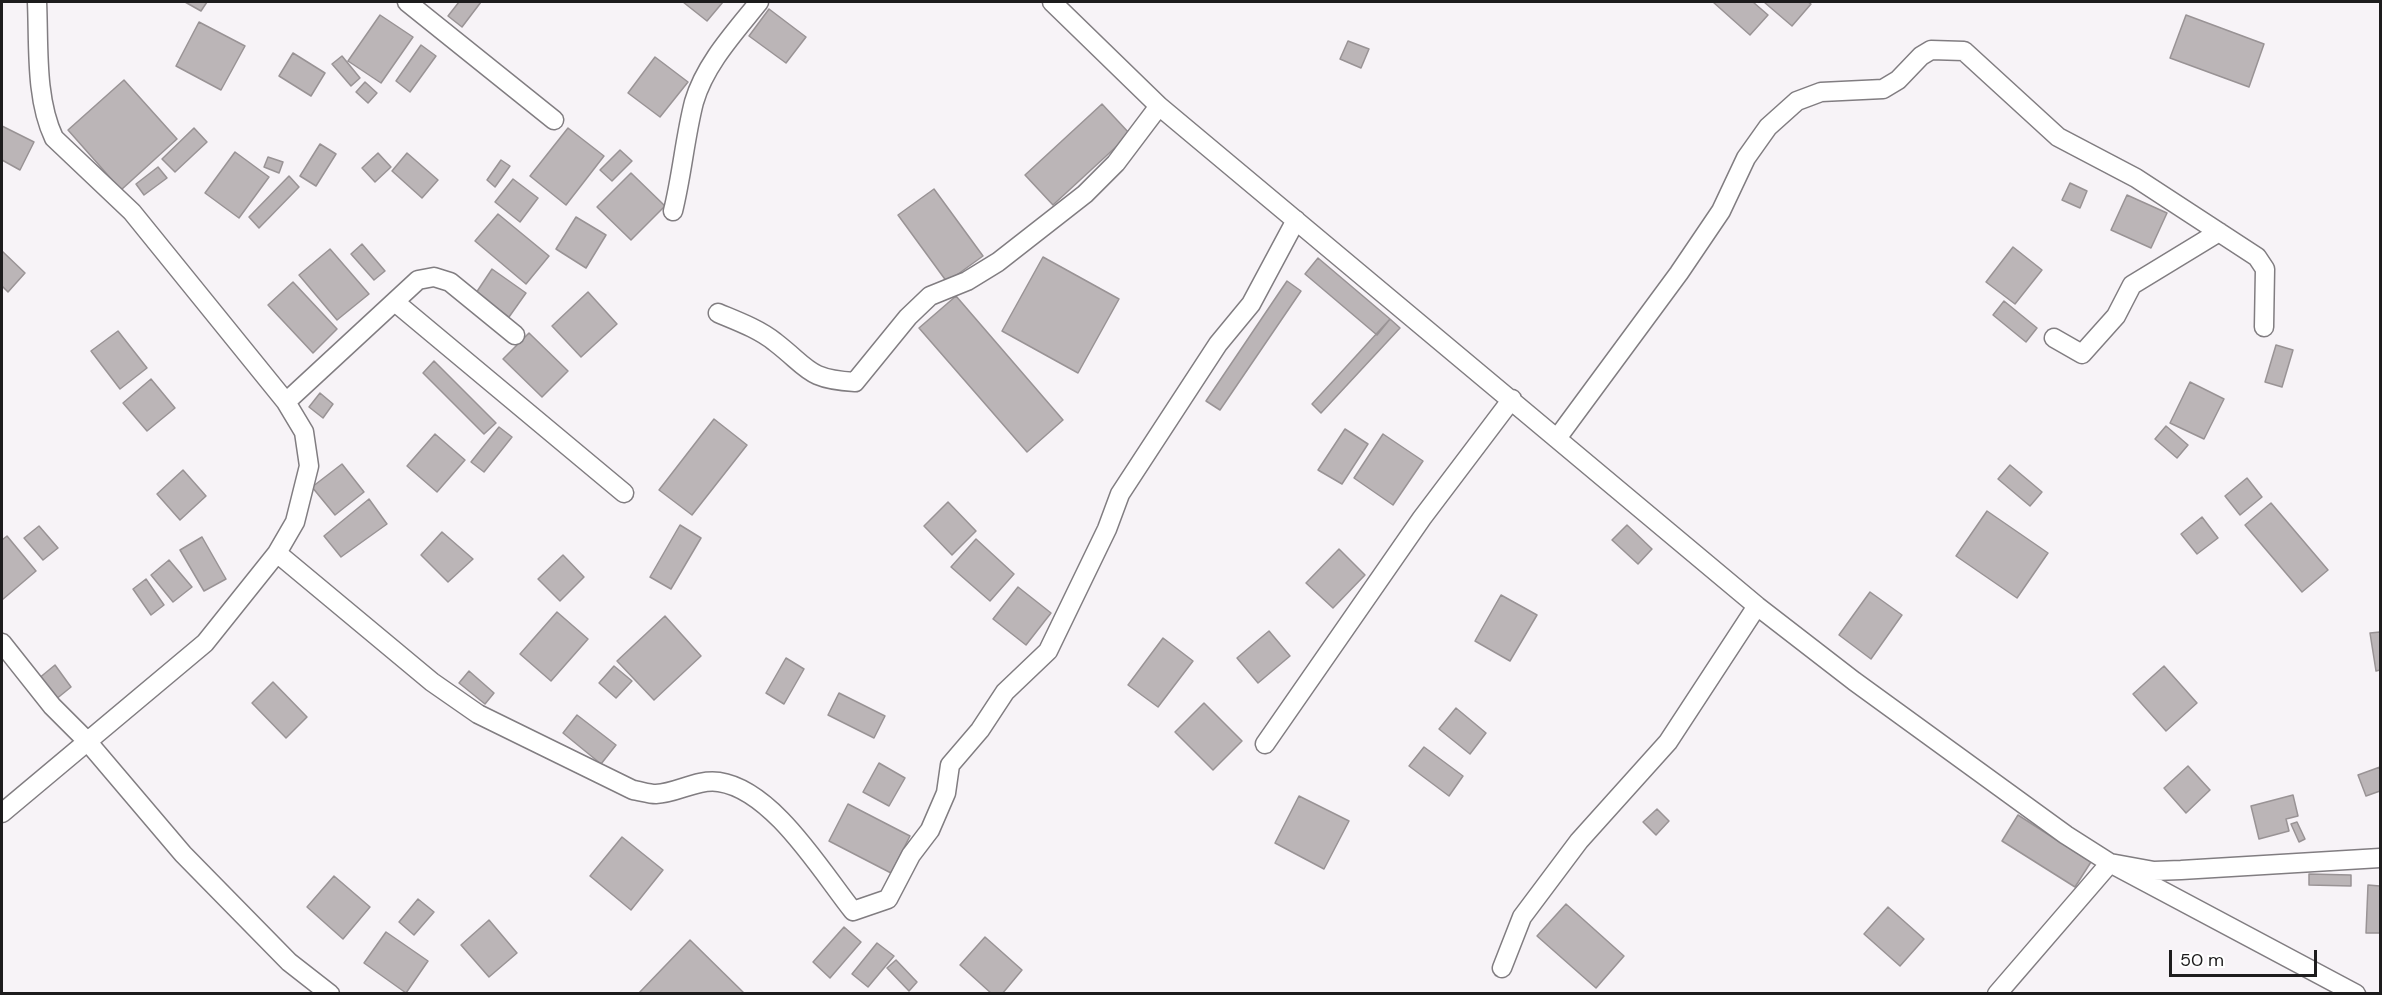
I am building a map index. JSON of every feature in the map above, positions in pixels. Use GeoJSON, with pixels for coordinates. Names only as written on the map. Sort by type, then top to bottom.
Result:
{"type":"FeatureCollection","features":[{"type":"Feature","properties":{"kind":"street"},"geometry":{"type":"LineString","coordinates":[[2,813],[205,643],[277,553],[296,522],[309,466],[304,432],[286,402],[132,212],[54,138],[47,123],[43,99],[36,2]]}},
{"type":"Feature","properties":{"kind":"street"},"geometry":{"type":"LineString","coordinates":[[407,2],[554,120]]}},
{"type":"Feature","properties":{"kind":"street"},"geometry":{"type":"LineString","coordinates":[[673,211],[695,102],[708,71],[721,50],[759,2]]}},
{"type":"Feature","properties":{"kind":"street"},"geometry":{"type":"LineString","coordinates":[[1052,2],[1159,105],[1757,606],[1854,681],[2056,828],[2110,863],[2356,993]]}},
{"type":"Feature","properties":{"kind":"street"},"geometry":{"type":"LineString","coordinates":[[1558,437],[1679,273],[1721,211],[1746,158],[1768,128],[1797,101],[1821,92],[1883,89],[1899,80],[1921,56],[1931,50],[1964,51],[2058,137],[2136,178],[2257,257],[2265,269],[2264,327]]}},
{"type":"Feature","properties":{"kind":"street"},"geometry":{"type":"LineString","coordinates":[[718,313],[775,342],[800,366],[825,380],[855,382],[908,317],[930,296],[967,281],[998,262],[1085,194],[1116,163],[1159,105]]}},
{"type":"Feature","properties":{"kind":"street"},"geometry":{"type":"LineString","coordinates":[[277,553],[432,682],[478,714],[633,790],[656,794],[694,783],[720,782],[748,792],[780,819],[853,911],[888,899],[911,855],[930,830],[946,793],[950,765],[980,730],[1005,692],[1048,651],[1107,529],[1119,494],[1218,344],[1251,304],[1296,219]]}},
{"type":"Feature","properties":{"kind":"street"},"geometry":{"type":"LineString","coordinates":[[2054,338],[2082,354],[2116,316],[2132,285],[2219,232]]}},
{"type":"Feature","properties":{"kind":"street"},"geometry":{"type":"LineString","coordinates":[[286,402],[418,280],[434,277],[450,282],[515,335]]}},
{"type":"Feature","properties":{"kind":"street"},"geometry":{"type":"LineString","coordinates":[[395,302],[624,493]]}},
{"type":"Feature","properties":{"kind":"street"},"geometry":{"type":"LineString","coordinates":[[1265,744],[1422,518],[1512,399]]}},
{"type":"Feature","properties":{"kind":"street"},"geometry":{"type":"LineString","coordinates":[[1502,968],[1522,917],[1579,841],[1668,742],[1757,606]]}},
{"type":"Feature","properties":{"kind":"street"},"geometry":{"type":"LineString","coordinates":[[2,643],[52,706],[87,741],[183,854],[290,962],[330,993]]}},
{"type":"Feature","properties":{"kind":"street"},"geometry":{"type":"LineString","coordinates":[[2110,863],[2154,871],[2380,858]]}},
{"type":"Feature","properties":{"kind":"street"},"geometry":{"type":"LineString","coordinates":[[1997,993],[2110,863]]}},
{"type":"Feature","properties":{"kind":"building"},"geometry":{"type":"Polygon","coordinates":[[[185,2],[207,2],[201,11],[185,2]]]}},
{"type":"Feature","properties":{"kind":"building"},"geometry":{"type":"Polygon","coordinates":[[[459,2],[481,2],[462,27],[448,16],[459,2]]]}},
{"type":"Feature","properties":{"kind":"building"},"geometry":{"type":"Polygon","coordinates":[[[683,2],[723,2],[707,21],[683,2]]]}},
{"type":"Feature","properties":{"kind":"building"},"geometry":{"type":"Polygon","coordinates":[[[1713,2],[1753,2],[1768,15],[1750,35],[1713,2]]]}},
{"type":"Feature","properties":{"kind":"building"},"geometry":{"type":"Polygon","coordinates":[[[1764,2],[1808,2],[1811,4],[1792,26],[1764,2]]]}},
{"type":"Feature","properties":{"kind":"building"},"geometry":{"type":"Polygon","coordinates":[[[769,9],[806,37],[786,63],[749,36],[769,9]]]}},
{"type":"Feature","properties":{"kind":"building"},"geometry":{"type":"Polygon","coordinates":[[[380,15],[413,37],[381,83],[348,61],[380,15]]]}},
{"type":"Feature","properties":{"kind":"building"},"geometry":{"type":"Polygon","coordinates":[[[2186,15],[2264,44],[2249,87],[2170,58],[2186,15]]]}},
{"type":"Feature","properties":{"kind":"building"},"geometry":{"type":"Polygon","coordinates":[[[199,22],[245,46],[221,90],[176,66],[199,22]]]}},
{"type":"Feature","properties":{"kind":"building"},"geometry":{"type":"Polygon","coordinates":[[[1348,41],[1369,49],[1361,68],[1340,59],[1348,41]]]}},
{"type":"Feature","properties":{"kind":"building"},"geometry":{"type":"Polygon","coordinates":[[[421,45],[436,56],[410,92],[396,81],[421,45]]]}},
{"type":"Feature","properties":{"kind":"building"},"geometry":{"type":"Polygon","coordinates":[[[293,53],[325,73],[311,96],[279,76],[293,53]]]}},
{"type":"Feature","properties":{"kind":"building"},"geometry":{"type":"Polygon","coordinates":[[[342,56],[360,78],[351,86],[332,64],[342,56]]]}},
{"type":"Feature","properties":{"kind":"building"},"geometry":{"type":"Polygon","coordinates":[[[655,57],[688,82],[660,117],[628,93],[655,57]]]}},
{"type":"Feature","properties":{"kind":"building"},"geometry":{"type":"Polygon","coordinates":[[[124,80],[177,139],[121,190],[68,130],[124,80]]]}},
{"type":"Feature","properties":{"kind":"building"},"geometry":{"type":"Polygon","coordinates":[[[365,82],[377,93],[368,103],[356,92],[365,82]]]}},
{"type":"Feature","properties":{"kind":"building"},"geometry":{"type":"Polygon","coordinates":[[[1102,104],[1130,134],[1053,205],[1025,175],[1102,104]]]}},
{"type":"Feature","properties":{"kind":"building"},"geometry":{"type":"Polygon","coordinates":[[[2,126],[34,142],[20,170],[2,160],[2,126]]]}},
{"type":"Feature","properties":{"kind":"building"},"geometry":{"type":"Polygon","coordinates":[[[194,128],[207,142],[175,172],[162,159],[194,128]]]}},
{"type":"Feature","properties":{"kind":"building"},"geometry":{"type":"Polygon","coordinates":[[[568,128],[604,156],[566,205],[530,176],[568,128]]]}},
{"type":"Feature","properties":{"kind":"building"},"geometry":{"type":"Polygon","coordinates":[[[320,144],[336,154],[316,186],[300,176],[320,144]]]}},
{"type":"Feature","properties":{"kind":"building"},"geometry":{"type":"Polygon","coordinates":[[[620,150],[632,161],[612,181],[600,170],[620,150]]]}},
{"type":"Feature","properties":{"kind":"building"},"geometry":{"type":"Polygon","coordinates":[[[235,152],[269,177],[239,218],[205,193],[235,152]]]}},
{"type":"Feature","properties":{"kind":"building"},"geometry":{"type":"Polygon","coordinates":[[[378,153],[391,167],[375,182],[362,168],[378,153]]]}},
{"type":"Feature","properties":{"kind":"building"},"geometry":{"type":"Polygon","coordinates":[[[407,153],[438,180],[422,198],[392,171],[407,153]]]}},
{"type":"Feature","properties":{"kind":"building"},"geometry":{"type":"Polygon","coordinates":[[[268,157],[283,162],[279,173],[264,167],[268,157]]]}},
{"type":"Feature","properties":{"kind":"building"},"geometry":{"type":"Polygon","coordinates":[[[501,160],[510,166],[495,187],[487,180],[501,160]]]}},
{"type":"Feature","properties":{"kind":"building"},"geometry":{"type":"Polygon","coordinates":[[[158,167],[167,178],[144,195],[136,184],[158,167]]]}},
{"type":"Feature","properties":{"kind":"building"},"geometry":{"type":"Polygon","coordinates":[[[631,173],[665,206],[631,240],[597,207],[631,173]]]}},
{"type":"Feature","properties":{"kind":"building"},"geometry":{"type":"Polygon","coordinates":[[[289,176],[299,187],[259,228],[249,217],[289,176]]]}},
{"type":"Feature","properties":{"kind":"building"},"geometry":{"type":"Polygon","coordinates":[[[513,179],[538,198],[520,222],[495,202],[513,179]]]}},
{"type":"Feature","properties":{"kind":"building"},"geometry":{"type":"Polygon","coordinates":[[[2070,183],[2087,191],[2080,208],[2062,200],[2070,183]]]}},
{"type":"Feature","properties":{"kind":"building"},"geometry":{"type":"Polygon","coordinates":[[[934,189],[983,256],[947,282],[898,215],[934,189]]]}},
{"type":"Feature","properties":{"kind":"building"},"geometry":{"type":"Polygon","coordinates":[[[2127,195],[2167,213],[2151,248],[2111,230],[2127,195]]]}},
{"type":"Feature","properties":{"kind":"building"},"geometry":{"type":"Polygon","coordinates":[[[498,214],[549,256],[526,284],[475,241],[498,214]]]}},
{"type":"Feature","properties":{"kind":"building"},"geometry":{"type":"Polygon","coordinates":[[[576,217],[606,235],[586,268],[556,249],[576,217]]]}},
{"type":"Feature","properties":{"kind":"building"},"geometry":{"type":"Polygon","coordinates":[[[362,244],[385,271],[374,280],[351,254],[362,244]]]}},
{"type":"Feature","properties":{"kind":"building"},"geometry":{"type":"Polygon","coordinates":[[[2013,247],[2042,270],[2015,304],[1986,282],[2013,247]]]}},
{"type":"Feature","properties":{"kind":"building"},"geometry":{"type":"Polygon","coordinates":[[[330,249],[369,294],[337,320],[299,275],[330,249]]]}},
{"type":"Feature","properties":{"kind":"building"},"geometry":{"type":"Polygon","coordinates":[[[2,251],[25,273],[8,292],[2,286],[2,251]]]}},
{"type":"Feature","properties":{"kind":"building"},"geometry":{"type":"Polygon","coordinates":[[[1043,257],[1119,299],[1078,373],[1002,331],[1043,257]]]}},
{"type":"Feature","properties":{"kind":"building"},"geometry":{"type":"Polygon","coordinates":[[[1318,258],[1390,319],[1377,335],[1305,274],[1318,258]]]}},
{"type":"Feature","properties":{"kind":"building"},"geometry":{"type":"Polygon","coordinates":[[[492,269],[526,293],[509,317],[476,293],[492,269]]]}},
{"type":"Feature","properties":{"kind":"building"},"geometry":{"type":"Polygon","coordinates":[[[1287,281],[1301,291],[1220,410],[1206,401],[1287,281]]]}},
{"type":"Feature","properties":{"kind":"building"},"geometry":{"type":"Polygon","coordinates":[[[293,282],[337,329],[313,353],[268,305],[293,282]]]}},
{"type":"Feature","properties":{"kind":"building"},"geometry":{"type":"Polygon","coordinates":[[[588,292],[617,324],[581,357],[552,326],[588,292]]]}},
{"type":"Feature","properties":{"kind":"building"},"geometry":{"type":"Polygon","coordinates":[[[956,296],[1063,420],[1027,452],[919,328],[956,296]]]}},
{"type":"Feature","properties":{"kind":"building"},"geometry":{"type":"Polygon","coordinates":[[[2004,301],[2037,328],[2026,342],[1993,315],[2004,301]]]}},
{"type":"Feature","properties":{"kind":"building"},"geometry":{"type":"Polygon","coordinates":[[[1390,319],[1400,328],[1321,413],[1312,404],[1390,319]]]}},
{"type":"Feature","properties":{"kind":"building"},"geometry":{"type":"Polygon","coordinates":[[[118,331],[147,368],[120,389],[91,351],[118,331]]]}},
{"type":"Feature","properties":{"kind":"building"},"geometry":{"type":"Polygon","coordinates":[[[529,333],[568,371],[542,397],[503,359],[529,333]]]}},
{"type":"Feature","properties":{"kind":"building"},"geometry":{"type":"Polygon","coordinates":[[[2276,345],[2293,350],[2282,387],[2265,382],[2276,345]]]}},
{"type":"Feature","properties":{"kind":"building"},"geometry":{"type":"Polygon","coordinates":[[[434,361],[496,423],[484,434],[423,373],[434,361]]]}},
{"type":"Feature","properties":{"kind":"building"},"geometry":{"type":"Polygon","coordinates":[[[151,379],[175,408],[147,431],[123,403],[151,379]]]}},
{"type":"Feature","properties":{"kind":"building"},"geometry":{"type":"Polygon","coordinates":[[[2190,382],[2224,399],[2204,439],[2170,423],[2190,382]]]}},
{"type":"Feature","properties":{"kind":"building"},"geometry":{"type":"Polygon","coordinates":[[[320,393],[333,404],[323,418],[309,407],[320,393]]]}},
{"type":"Feature","properties":{"kind":"building"},"geometry":{"type":"Polygon","coordinates":[[[714,419],[747,445],[692,515],[659,490],[714,419]]]}},
{"type":"Feature","properties":{"kind":"building"},"geometry":{"type":"Polygon","coordinates":[[[2166,426],[2188,445],[2177,458],[2155,439],[2166,426]]]}},
{"type":"Feature","properties":{"kind":"building"},"geometry":{"type":"Polygon","coordinates":[[[499,427],[512,437],[484,472],[471,462],[499,427]]]}},
{"type":"Feature","properties":{"kind":"building"},"geometry":{"type":"Polygon","coordinates":[[[1345,429],[1368,444],[1342,484],[1318,470],[1345,429]]]}},
{"type":"Feature","properties":{"kind":"building"},"geometry":{"type":"Polygon","coordinates":[[[435,434],[465,460],[437,492],[407,466],[435,434]]]}},
{"type":"Feature","properties":{"kind":"building"},"geometry":{"type":"Polygon","coordinates":[[[1383,434],[1423,461],[1393,505],[1354,478],[1383,434]]]}},
{"type":"Feature","properties":{"kind":"building"},"geometry":{"type":"Polygon","coordinates":[[[342,464],[364,492],[335,515],[312,487],[342,464]]]}},
{"type":"Feature","properties":{"kind":"building"},"geometry":{"type":"Polygon","coordinates":[[[2010,465],[2042,492],[2030,506],[1998,479],[2010,465]]]}},
{"type":"Feature","properties":{"kind":"building"},"geometry":{"type":"Polygon","coordinates":[[[183,470],[206,496],[180,520],[157,494],[183,470]]]}},
{"type":"Feature","properties":{"kind":"building"},"geometry":{"type":"Polygon","coordinates":[[[2247,478],[2262,497],[2240,515],[2225,496],[2247,478]]]}},
{"type":"Feature","properties":{"kind":"building"},"geometry":{"type":"Polygon","coordinates":[[[369,499],[387,524],[341,557],[324,536],[369,499]]]}},
{"type":"Feature","properties":{"kind":"building"},"geometry":{"type":"Polygon","coordinates":[[[948,502],[976,531],[952,555],[924,526],[948,502]]]}},
{"type":"Feature","properties":{"kind":"building"},"geometry":{"type":"Polygon","coordinates":[[[2271,503],[2328,570],[2302,592],[2245,525],[2271,503]]]}},
{"type":"Feature","properties":{"kind":"building"},"geometry":{"type":"Polygon","coordinates":[[[1987,511],[2048,553],[2017,598],[1956,556],[1987,511]]]}},
{"type":"Feature","properties":{"kind":"building"},"geometry":{"type":"Polygon","coordinates":[[[2202,517],[2218,538],[2197,554],[2181,534],[2202,517]]]}},
{"type":"Feature","properties":{"kind":"building"},"geometry":{"type":"Polygon","coordinates":[[[680,525],[701,538],[671,589],[650,577],[680,525]]]}},
{"type":"Feature","properties":{"kind":"building"},"geometry":{"type":"Polygon","coordinates":[[[1627,525],[1652,549],[1638,564],[1612,540],[1627,525]]]}},
{"type":"Feature","properties":{"kind":"building"},"geometry":{"type":"Polygon","coordinates":[[[39,526],[58,548],[43,560],[24,538],[39,526]]]}},
{"type":"Feature","properties":{"kind":"building"},"geometry":{"type":"Polygon","coordinates":[[[442,532],[473,559],[448,582],[421,555],[442,532]]]}},
{"type":"Feature","properties":{"kind":"building"},"geometry":{"type":"Polygon","coordinates":[[[7,536],[36,571],[2,600],[2,540],[7,536]]]}},
{"type":"Feature","properties":{"kind":"building"},"geometry":{"type":"Polygon","coordinates":[[[202,537],[226,579],[204,591],[180,550],[202,537]]]}},
{"type":"Feature","properties":{"kind":"building"},"geometry":{"type":"Polygon","coordinates":[[[976,539],[1014,574],[990,601],[951,567],[976,539]]]}},
{"type":"Feature","properties":{"kind":"building"},"geometry":{"type":"Polygon","coordinates":[[[1339,549],[1365,575],[1333,608],[1306,583],[1339,549]]]}},
{"type":"Feature","properties":{"kind":"building"},"geometry":{"type":"Polygon","coordinates":[[[563,555],[584,577],[560,601],[538,579],[563,555]]]}},
{"type":"Feature","properties":{"kind":"building"},"geometry":{"type":"Polygon","coordinates":[[[169,560],[192,587],[173,602],[151,575],[169,560]]]}},
{"type":"Feature","properties":{"kind":"building"},"geometry":{"type":"Polygon","coordinates":[[[146,579],[164,605],[151,615],[133,589],[146,579]]]}},
{"type":"Feature","properties":{"kind":"building"},"geometry":{"type":"Polygon","coordinates":[[[1018,587],[1051,613],[1026,645],[993,619],[1018,587]]]}},
{"type":"Feature","properties":{"kind":"building"},"geometry":{"type":"Polygon","coordinates":[[[1870,592],[1902,615],[1871,659],[1839,635],[1870,592]]]}},
{"type":"Feature","properties":{"kind":"building"},"geometry":{"type":"Polygon","coordinates":[[[1501,595],[1537,615],[1510,661],[1475,641],[1501,595]]]}},
{"type":"Feature","properties":{"kind":"building"},"geometry":{"type":"Polygon","coordinates":[[[557,612],[588,639],[551,681],[520,654],[557,612]]]}},
{"type":"Feature","properties":{"kind":"building"},"geometry":{"type":"Polygon","coordinates":[[[665,616],[701,656],[654,700],[617,661],[665,616]]]}},
{"type":"Feature","properties":{"kind":"building"},"geometry":{"type":"Polygon","coordinates":[[[1269,631],[1290,656],[1258,683],[1237,658],[1269,631]]]}},
{"type":"Feature","properties":{"kind":"building"},"geometry":{"type":"Polygon","coordinates":[[[2380,632],[2380,670],[2376,671],[2370,633],[2380,632]]]}},
{"type":"Feature","properties":{"kind":"building"},"geometry":{"type":"Polygon","coordinates":[[[1163,638],[1193,661],[1158,707],[1128,685],[1163,638]]]}},
{"type":"Feature","properties":{"kind":"building"},"geometry":{"type":"Polygon","coordinates":[[[786,658],[804,669],[784,704],[766,693],[786,658]]]}},
{"type":"Feature","properties":{"kind":"building"},"geometry":{"type":"Polygon","coordinates":[[[55,665],[71,687],[55,700],[38,679],[55,665]]]}},
{"type":"Feature","properties":{"kind":"building"},"geometry":{"type":"Polygon","coordinates":[[[614,666],[632,681],[616,698],[599,683],[614,666]]]}},
{"type":"Feature","properties":{"kind":"building"},"geometry":{"type":"Polygon","coordinates":[[[2164,666],[2197,703],[2166,731],[2133,694],[2164,666]]]}},
{"type":"Feature","properties":{"kind":"building"},"geometry":{"type":"Polygon","coordinates":[[[469,671],[494,693],[485,704],[459,683],[469,671]]]}},
{"type":"Feature","properties":{"kind":"building"},"geometry":{"type":"Polygon","coordinates":[[[273,682],[307,717],[286,738],[252,703],[273,682]]]}},
{"type":"Feature","properties":{"kind":"building"},"geometry":{"type":"Polygon","coordinates":[[[839,693],[885,716],[874,738],[828,715],[839,693]]]}},
{"type":"Feature","properties":{"kind":"building"},"geometry":{"type":"Polygon","coordinates":[[[1204,703],[1242,741],[1213,770],[1175,732],[1204,703]]]}},
{"type":"Feature","properties":{"kind":"building"},"geometry":{"type":"Polygon","coordinates":[[[1456,708],[1486,733],[1470,754],[1439,729],[1456,708]]]}},
{"type":"Feature","properties":{"kind":"building"},"geometry":{"type":"Polygon","coordinates":[[[577,715],[616,745],[601,764],[563,733],[577,715]]]}},
{"type":"Feature","properties":{"kind":"building"},"geometry":{"type":"Polygon","coordinates":[[[1424,747],[1463,776],[1449,796],[1409,766],[1424,747]]]}},
{"type":"Feature","properties":{"kind":"building"},"geometry":{"type":"Polygon","coordinates":[[[879,763],[905,778],[889,806],[863,792],[879,763]]]}},
{"type":"Feature","properties":{"kind":"building"},"geometry":{"type":"Polygon","coordinates":[[[2188,766],[2210,790],[2186,813],[2164,788],[2188,766]]]}},
{"type":"Feature","properties":{"kind":"building"},"geometry":{"type":"Polygon","coordinates":[[[2380,767],[2380,791],[2366,796],[2358,775],[2380,767]]]}},
{"type":"Feature","properties":{"kind":"building"},"geometry":{"type":"Polygon","coordinates":[[[2293,795],[2298,816],[2286,819],[2289,831],[2259,839],[2251,806],[2293,795]]]}},
{"type":"Feature","properties":{"kind":"building"},"geometry":{"type":"Polygon","coordinates":[[[1299,796],[1349,821],[1324,869],[1275,843],[1299,796]]]}},
{"type":"Feature","properties":{"kind":"building"},"geometry":{"type":"Polygon","coordinates":[[[848,804],[910,836],[891,873],[829,841],[848,804]]]}},
{"type":"Feature","properties":{"kind":"building"},"geometry":{"type":"Polygon","coordinates":[[[1657,809],[1669,821],[1656,835],[1643,822],[1657,809]]]}},
{"type":"Feature","properties":{"kind":"building"},"geometry":{"type":"Polygon","coordinates":[[[2018,815],[2091,862],[2075,887],[2002,841],[2018,815]]]}},
{"type":"Feature","properties":{"kind":"building"},"geometry":{"type":"Polygon","coordinates":[[[2297,822],[2305,839],[2299,842],[2291,824],[2297,822]]]}},
{"type":"Feature","properties":{"kind":"building"},"geometry":{"type":"Polygon","coordinates":[[[622,837],[663,870],[631,910],[590,876],[622,837]]]}},
{"type":"Feature","properties":{"kind":"building"},"geometry":{"type":"Polygon","coordinates":[[[2309,874],[2351,875],[2351,886],[2309,885],[2309,874]]]}},
{"type":"Feature","properties":{"kind":"building"},"geometry":{"type":"Polygon","coordinates":[[[334,876],[370,907],[343,939],[307,907],[334,876]]]}},
{"type":"Feature","properties":{"kind":"building"},"geometry":{"type":"Polygon","coordinates":[[[2368,885],[2380,886],[2380,933],[2366,933],[2368,885]]]}},
{"type":"Feature","properties":{"kind":"building"},"geometry":{"type":"Polygon","coordinates":[[[418,899],[434,912],[414,935],[399,922],[418,899]]]}},
{"type":"Feature","properties":{"kind":"building"},"geometry":{"type":"Polygon","coordinates":[[[1566,904],[1624,956],[1596,988],[1537,936],[1566,904]]]}},
{"type":"Feature","properties":{"kind":"building"},"geometry":{"type":"Polygon","coordinates":[[[1888,907],[1924,939],[1900,966],[1864,934],[1888,907]]]}},
{"type":"Feature","properties":{"kind":"building"},"geometry":{"type":"Polygon","coordinates":[[[489,920],[517,953],[489,977],[461,945],[489,920]]]}},
{"type":"Feature","properties":{"kind":"building"},"geometry":{"type":"Polygon","coordinates":[[[844,927],[861,942],[830,978],[813,962],[844,927]]]}},
{"type":"Feature","properties":{"kind":"building"},"geometry":{"type":"Polygon","coordinates":[[[386,932],[428,961],[406,993],[364,963],[386,932]]]}},
{"type":"Feature","properties":{"kind":"building"},"geometry":{"type":"Polygon","coordinates":[[[985,937],[1022,970],[1002,994],[992,994],[960,965],[985,937]]]}},
{"type":"Feature","properties":{"kind":"building"},"geometry":{"type":"Polygon","coordinates":[[[690,940],[745,994],[638,994],[690,940]]]}},
{"type":"Feature","properties":{"kind":"building"},"geometry":{"type":"Polygon","coordinates":[[[877,943],[894,956],[868,987],[852,974],[877,943]]]}},
{"type":"Feature","properties":{"kind":"building"},"geometry":{"type":"Polygon","coordinates":[[[896,960],[917,982],[909,991],[887,968],[896,960]]]}}]}
